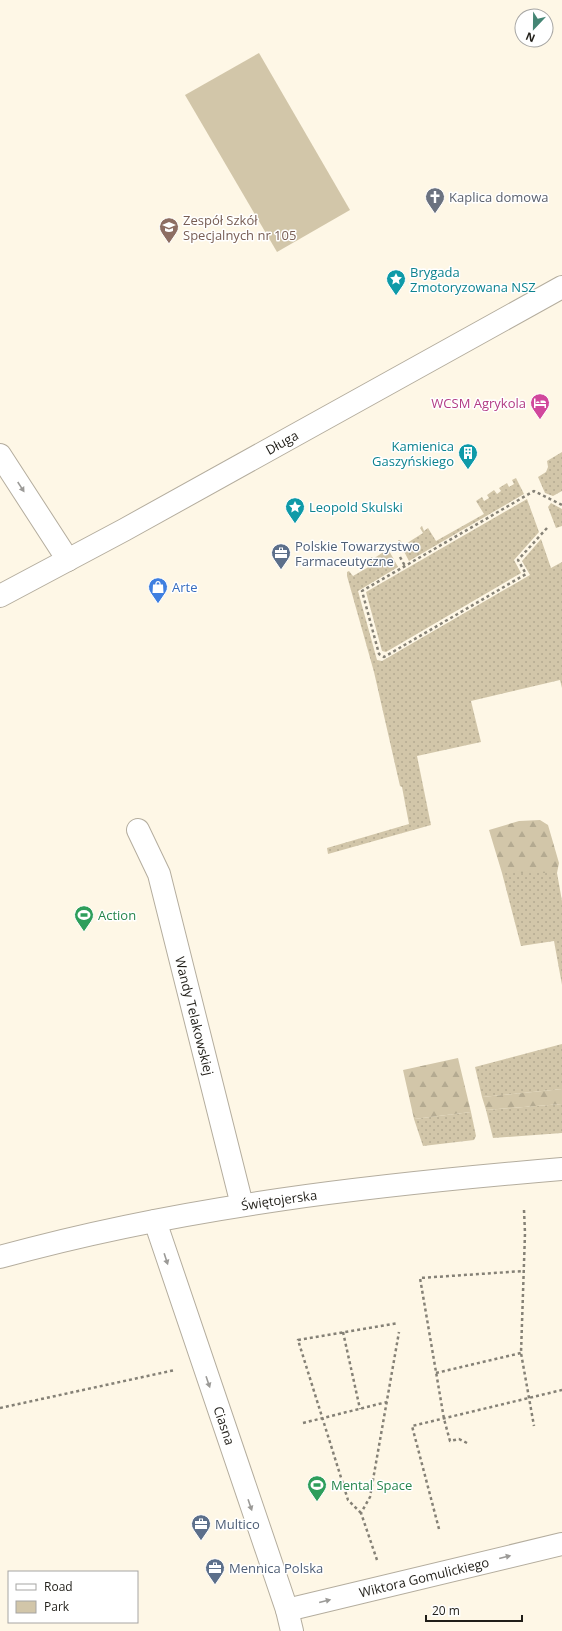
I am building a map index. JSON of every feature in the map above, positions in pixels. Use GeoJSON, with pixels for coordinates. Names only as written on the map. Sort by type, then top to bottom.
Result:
{"type":"FeatureCollection","features":[{"type":"Feature","properties":{"kind":"street","name":"Długa"},"geometry":{"type":"LineString","coordinates":[[0,596],[68,560],[562,287]]}},
{"type":"Feature","properties":{"kind":"street"},"geometry":{"type":"LineString","coordinates":[[0,455],[68,560]]}},
{"type":"Feature","properties":{"kind":"street","name":"Wandy Telakowskiej"},"geometry":{"type":"LineString","coordinates":[[138,830],[159,874],[242,1205]]}},
{"type":"Feature","properties":{"kind":"street","name":"Świętojerska"},"geometry":{"type":"LineString","coordinates":[[0,1257],[155,1222],[242,1205],[415,1182],[562,1169]]}},
{"type":"Feature","properties":{"kind":"street","name":"Ciasna"},"geometry":{"type":"LineString","coordinates":[[155,1222],[287,1610],[292,1631]]}},
{"type":"Feature","properties":{"kind":"street","name":"Wiktora Gomulickiego"},"geometry":{"type":"LineString","coordinates":[[287,1610],[562,1544]]}},
{"type":"Feature","properties":{"kind":"path"},"geometry":{"type":"LineString","coordinates":[[547,528],[518,560],[526,574],[384,657],[381,656],[362,591],[534,492],[562,505]]}},
{"type":"Feature","properties":{"kind":"path"},"geometry":{"type":"LineString","coordinates":[[400,557],[405,566]]}},
{"type":"Feature","properties":{"kind":"path"},"geometry":{"type":"LineString","coordinates":[[524,1210],[526,1233],[521,1353],[534,1426]]}},
{"type":"Feature","properties":{"kind":"path"},"geometry":{"type":"LineString","coordinates":[[467,1443],[460,1439],[450,1441],[444,1419],[420,1278],[524,1272]]}},
{"type":"Feature","properties":{"kind":"path"},"geometry":{"type":"LineString","coordinates":[[378,1562],[361,1512],[348,1500],[298,1340],[398,1323]]}},
{"type":"Feature","properties":{"kind":"path"},"geometry":{"type":"LineString","coordinates":[[343,1332],[360,1409]]}},
{"type":"Feature","properties":{"kind":"path"},"geometry":{"type":"LineString","coordinates":[[361,1512],[370,1497],[399,1332]]}},
{"type":"Feature","properties":{"kind":"path"},"geometry":{"type":"LineString","coordinates":[[436,1373],[521,1353]]}},
{"type":"Feature","properties":{"kind":"path"},"geometry":{"type":"LineString","coordinates":[[0,1408],[181,1369]]}},
{"type":"Feature","properties":{"kind":"path"},"geometry":{"type":"LineString","coordinates":[[438,1529],[412,1426],[562,1390]]}},
{"type":"Feature","properties":{"kind":"path"},"geometry":{"type":"LineString","coordinates":[[303,1424],[387,1402]]}},
{"type":"Feature","properties":{"kind":"green space"},"geometry":{"type":"Polygon","coordinates":[[[259,53],[350,210],[277,252],[185,95],[259,53]]]}},
{"type":"Feature","properties":{"kind":"green space"},"geometry":{"type":"Polygon","coordinates":[[[562,452],[562,491],[553,496],[545,493],[538,477],[546,472],[548,467],[547,461],[562,452]]]}},
{"type":"Feature","properties":{"kind":"green space"},"geometry":{"type":"Polygon","coordinates":[[[516,478],[524,494],[409,561],[398,540],[400,540],[404,545],[423,533],[420,528],[422,526],[424,531],[428,528],[436,541],[484,514],[476,501],[482,497],[484,501],[489,498],[487,495],[494,490],[497,494],[501,491],[499,488],[507,483],[509,487],[514,484],[512,480],[516,478]]]}},
{"type":"Feature","properties":{"kind":"green space"},"geometry":{"type":"Polygon","coordinates":[[[527,499],[539,532],[514,560],[521,573],[386,652],[382,651],[366,592],[527,499]]]}},
{"type":"Feature","properties":{"kind":"green space"},"geometry":{"type":"Polygon","coordinates":[[[551,503],[562,509],[562,526],[556,528],[548,507],[551,503]]]}},
{"type":"Feature","properties":{"kind":"green space"},"geometry":{"type":"Polygon","coordinates":[[[541,539],[551,568],[562,562],[562,688],[560,680],[471,701],[481,742],[417,756],[431,825],[328,854],[327,848],[409,824],[402,787],[400,786],[374,672],[347,572],[349,571],[353,576],[372,565],[369,559],[372,557],[373,559],[385,551],[384,550],[387,547],[398,567],[358,591],[377,660],[382,661],[530,575],[522,561],[541,539]]]}},
{"type":"Feature","properties":{"kind":"green space"},"geometry":{"type":"Polygon","coordinates":[[[540,820],[548,825],[559,863],[557,873],[502,873],[489,830],[519,821],[540,820]]]}},
{"type":"Feature","properties":{"kind":"green space"},"geometry":{"type":"Polygon","coordinates":[[[502,873],[557,873],[562,901],[562,985],[554,941],[521,946],[502,873]]]}},
{"type":"Feature","properties":{"kind":"green space"},"geometry":{"type":"Polygon","coordinates":[[[562,1044],[562,1089],[482,1097],[475,1067],[562,1044]]]}},
{"type":"Feature","properties":{"kind":"green space"},"geometry":{"type":"Polygon","coordinates":[[[458,1058],[471,1112],[414,1119],[403,1070],[458,1058]]]}},
{"type":"Feature","properties":{"kind":"green space"},"geometry":{"type":"Polygon","coordinates":[[[562,1089],[562,1104],[486,1110],[482,1097],[562,1089]]]}},
{"type":"Feature","properties":{"kind":"green space"},"geometry":{"type":"Polygon","coordinates":[[[562,1104],[562,1133],[493,1138],[486,1110],[562,1104]]]}},
{"type":"Feature","properties":{"kind":"green space"},"geometry":{"type":"Polygon","coordinates":[[[471,1112],[476,1136],[474,1140],[423,1146],[414,1119],[471,1112]]]}},
{"type":"Feature","properties":{"kind":"place","name":"Kaplica domowa"},"geometry":{"type":"Point","coordinates":[435,214]}},
{"type":"Feature","properties":{"kind":"place","name":"Zespół Szkół Specjalnych nr 105"},"geometry":{"type":"Point","coordinates":[169,244]}},
{"type":"Feature","properties":{"kind":"place","name":"Brygada Zmotoryzowana NSZ"},"geometry":{"type":"Point","coordinates":[396,296]}},
{"type":"Feature","properties":{"kind":"place","name":"WCSM Agrykola"},"geometry":{"type":"Point","coordinates":[540,420]}},
{"type":"Feature","properties":{"kind":"place","name":"Kamienica Gaszyńskiego"},"geometry":{"type":"Point","coordinates":[468,470]}},
{"type":"Feature","properties":{"kind":"place","name":"Leopold Skulski"},"geometry":{"type":"Point","coordinates":[295,524]}},
{"type":"Feature","properties":{"kind":"place","name":"Polskie Towarzystwo Farmaceutyczne"},"geometry":{"type":"Point","coordinates":[281,570]}},
{"type":"Feature","properties":{"kind":"place","name":"Arte"},"geometry":{"type":"Point","coordinates":[158,604]}},
{"type":"Feature","properties":{"kind":"place","name":"Action"},"geometry":{"type":"Point","coordinates":[84,932]}},
{"type":"Feature","properties":{"kind":"place","name":"Mental Space"},"geometry":{"type":"Point","coordinates":[317,1502]}},
{"type":"Feature","properties":{"kind":"place","name":"Multico"},"geometry":{"type":"Point","coordinates":[201,1541]}},
{"type":"Feature","properties":{"kind":"place","name":"Mennica Polska"},"geometry":{"type":"Point","coordinates":[215,1585]}}]}
